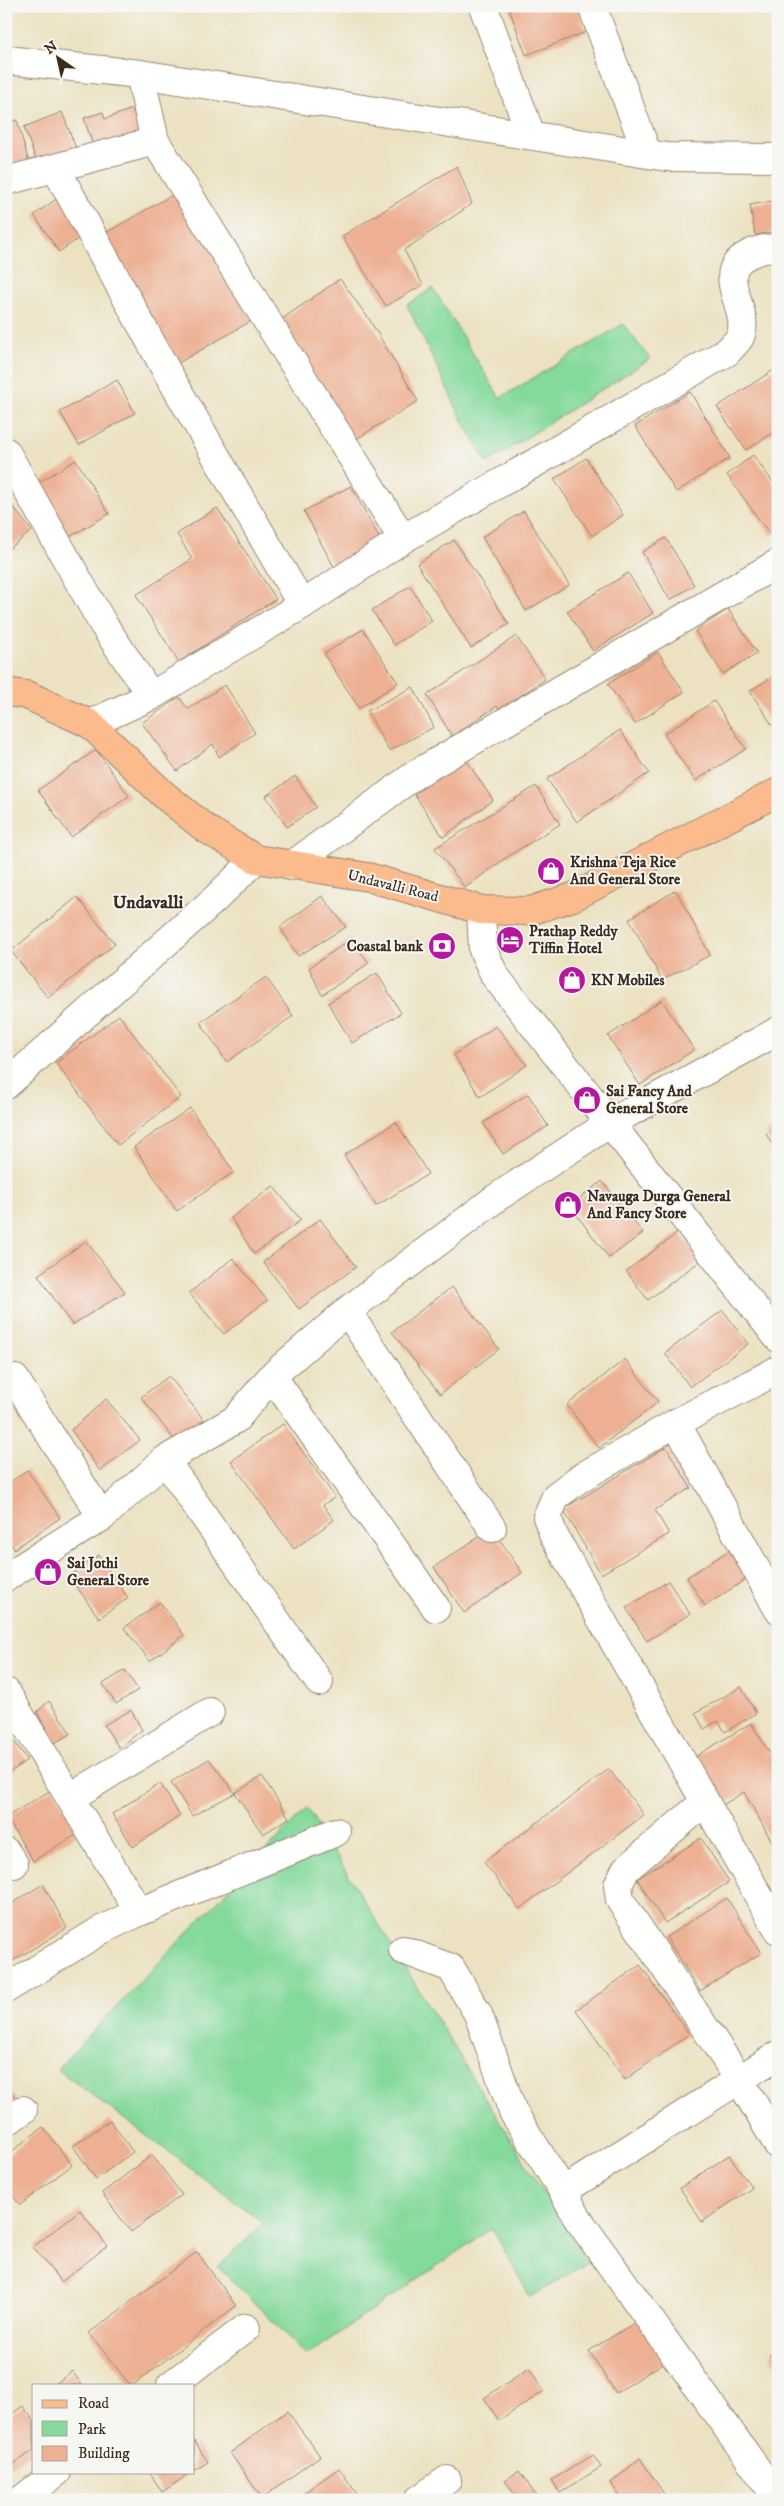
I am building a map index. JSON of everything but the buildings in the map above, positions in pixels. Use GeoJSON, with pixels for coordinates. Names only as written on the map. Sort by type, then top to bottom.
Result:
{"type":"FeatureCollection","features":[{"type":"Feature","properties":{"kind":"main road","name":"Undavalli Road"},"geometry":{"type":"LineString","coordinates":[[6,692],[27,695],[90,724],[171,801],[206,829],[256,859],[368,877],[481,910],[530,911],[574,897],[778,792]]}},
{"type":"Feature","properties":{"kind":"street"},"geometry":{"type":"LineString","coordinates":[[484,6],[531,135]]}},
{"type":"Feature","properties":{"kind":"street"},"geometry":{"type":"LineString","coordinates":[[592,6],[647,153]]}},
{"type":"Feature","properties":{"kind":"street"},"geometry":{"type":"LineString","coordinates":[[6,60],[140,74],[668,157],[778,158]]}},
{"type":"Feature","properties":{"kind":"street"},"geometry":{"type":"LineString","coordinates":[[140,74],[155,141],[403,539]]}},
{"type":"Feature","properties":{"kind":"street"},"geometry":{"type":"LineString","coordinates":[[6,181],[155,141]]}},
{"type":"Feature","properties":{"kind":"street"},"geometry":{"type":"LineString","coordinates":[[56,169],[166,370],[302,605]]}},
{"type":"Feature","properties":{"kind":"street"},"geometry":{"type":"LineString","coordinates":[[90,724],[151,696],[302,605],[403,539],[728,352],[740,336],[742,320],[731,276],[738,261],[755,250],[778,248]]}},
{"type":"Feature","properties":{"kind":"street"},"geometry":{"type":"LineString","coordinates":[[6,452],[103,624],[151,696]]}},
{"type":"Feature","properties":{"kind":"street"},"geometry":{"type":"LineString","coordinates":[[291,866],[416,774],[778,563]]}},
{"type":"Feature","properties":{"kind":"street"},"geometry":{"type":"LineString","coordinates":[[6,1085],[216,899],[256,859]]}},
{"type":"Feature","properties":{"kind":"street"},"geometry":{"type":"LineString","coordinates":[[481,910],[483,950],[496,976],[778,1338]]}},
{"type":"Feature","properties":{"kind":"street"},"geometry":{"type":"LineString","coordinates":[[6,1576],[102,1517],[165,1460],[236,1419],[272,1376],[347,1311],[496,1198],[610,1123],[778,1031]]}},
{"type":"Feature","properties":{"kind":"street"},"geometry":{"type":"LineString","coordinates":[[347,1311],[492,1528]]}},
{"type":"Feature","properties":{"kind":"street"},"geometry":{"type":"LineString","coordinates":[[778,1370],[676,1423],[580,1478],[556,1496],[547,1517],[554,1536],[778,1930]]}},
{"type":"Feature","properties":{"kind":"street"},"geometry":{"type":"LineString","coordinates":[[272,1376],[436,1608]]}},
{"type":"Feature","properties":{"kind":"street"},"geometry":{"type":"LineString","coordinates":[[15,1379],[102,1517]]}},
{"type":"Feature","properties":{"kind":"street"},"geometry":{"type":"LineString","coordinates":[[676,1423],[778,1609]]}},
{"type":"Feature","properties":{"kind":"street"},"geometry":{"type":"LineString","coordinates":[[165,1460],[319,1682]]}},
{"type":"Feature","properties":{"kind":"street"},"geometry":{"type":"LineString","coordinates":[[6,1692],[139,1912]]}},
{"type":"Feature","properties":{"kind":"street"},"geometry":{"type":"LineString","coordinates":[[70,1798],[210,1712]]}},
{"type":"Feature","properties":{"kind":"street"},"geometry":{"type":"LineString","coordinates":[[705,1802],[626,1869],[618,1885],[620,1900],[739,2079],[778,2145]]}},
{"type":"Feature","properties":{"kind":"street"},"geometry":{"type":"LineString","coordinates":[[6,1989],[101,1930],[139,1912],[336,1832]]}},
{"type":"Feature","properties":{"kind":"street"},"geometry":{"type":"LineString","coordinates":[[403,1950],[451,1968],[478,2014],[513,2112],[563,2191],[578,2219],[778,2499]]}},
{"type":"Feature","properties":{"kind":"street"},"geometry":{"type":"LineString","coordinates":[[563,2191],[778,2055]]}},
{"type":"Feature","properties":{"kind":"street"},"geometry":{"type":"LineString","coordinates":[[172,2384],[246,2328]]}},
{"type":"Feature","properties":{"kind":"street"},"geometry":{"type":"LineString","coordinates":[[21,2500],[54,2474]]}},
{"type":"Feature","properties":{"kind":"street"},"geometry":{"type":"LineString","coordinates":[[418,2500],[447,2480]]}},
{"type":"Feature","properties":{"kind":"green space"},"geometry":{"type":"Polygon","coordinates":[[[433,288],[500,398],[623,324],[650,359],[487,463],[463,421],[407,305],[433,288]]]}},
{"type":"Feature","properties":{"kind":"green space"},"geometry":{"type":"Polygon","coordinates":[[[307,1808],[587,2263],[530,2297],[492,2228],[307,2355],[218,2267],[264,2223],[57,2069],[307,1808]]]}},
{"type":"Feature","properties":{"kind":"place","name":"Krishna Teja Rice And General Store"},"geometry":{"type":"Point","coordinates":[551,871]}},
{"type":"Feature","properties":{"kind":"place","name":"Prathap Reddy Tiffin Hotel"},"geometry":{"type":"Point","coordinates":[510,940]}},
{"type":"Feature","properties":{"kind":"place","name":"Coastal bank"},"geometry":{"type":"Point","coordinates":[442,946]}},
{"type":"Feature","properties":{"kind":"place","name":"KN Mobiles"},"geometry":{"type":"Point","coordinates":[572,980]}},
{"type":"Feature","properties":{"kind":"place","name":"Sai Fancy And General Store"},"geometry":{"type":"Point","coordinates":[587,1100]}},
{"type":"Feature","properties":{"kind":"place","name":"Navauga Durga General And Fancy Store"},"geometry":{"type":"Point","coordinates":[568,1205]}},
{"type":"Feature","properties":{"kind":"place","name":"Sai Jothi General Store"},"geometry":{"type":"Point","coordinates":[48,1572]}},
{"type":"Feature","properties":{"kind":"district","name":"Undavalli"},"geometry":{"type":"Point","coordinates":[148,903]}}]}
